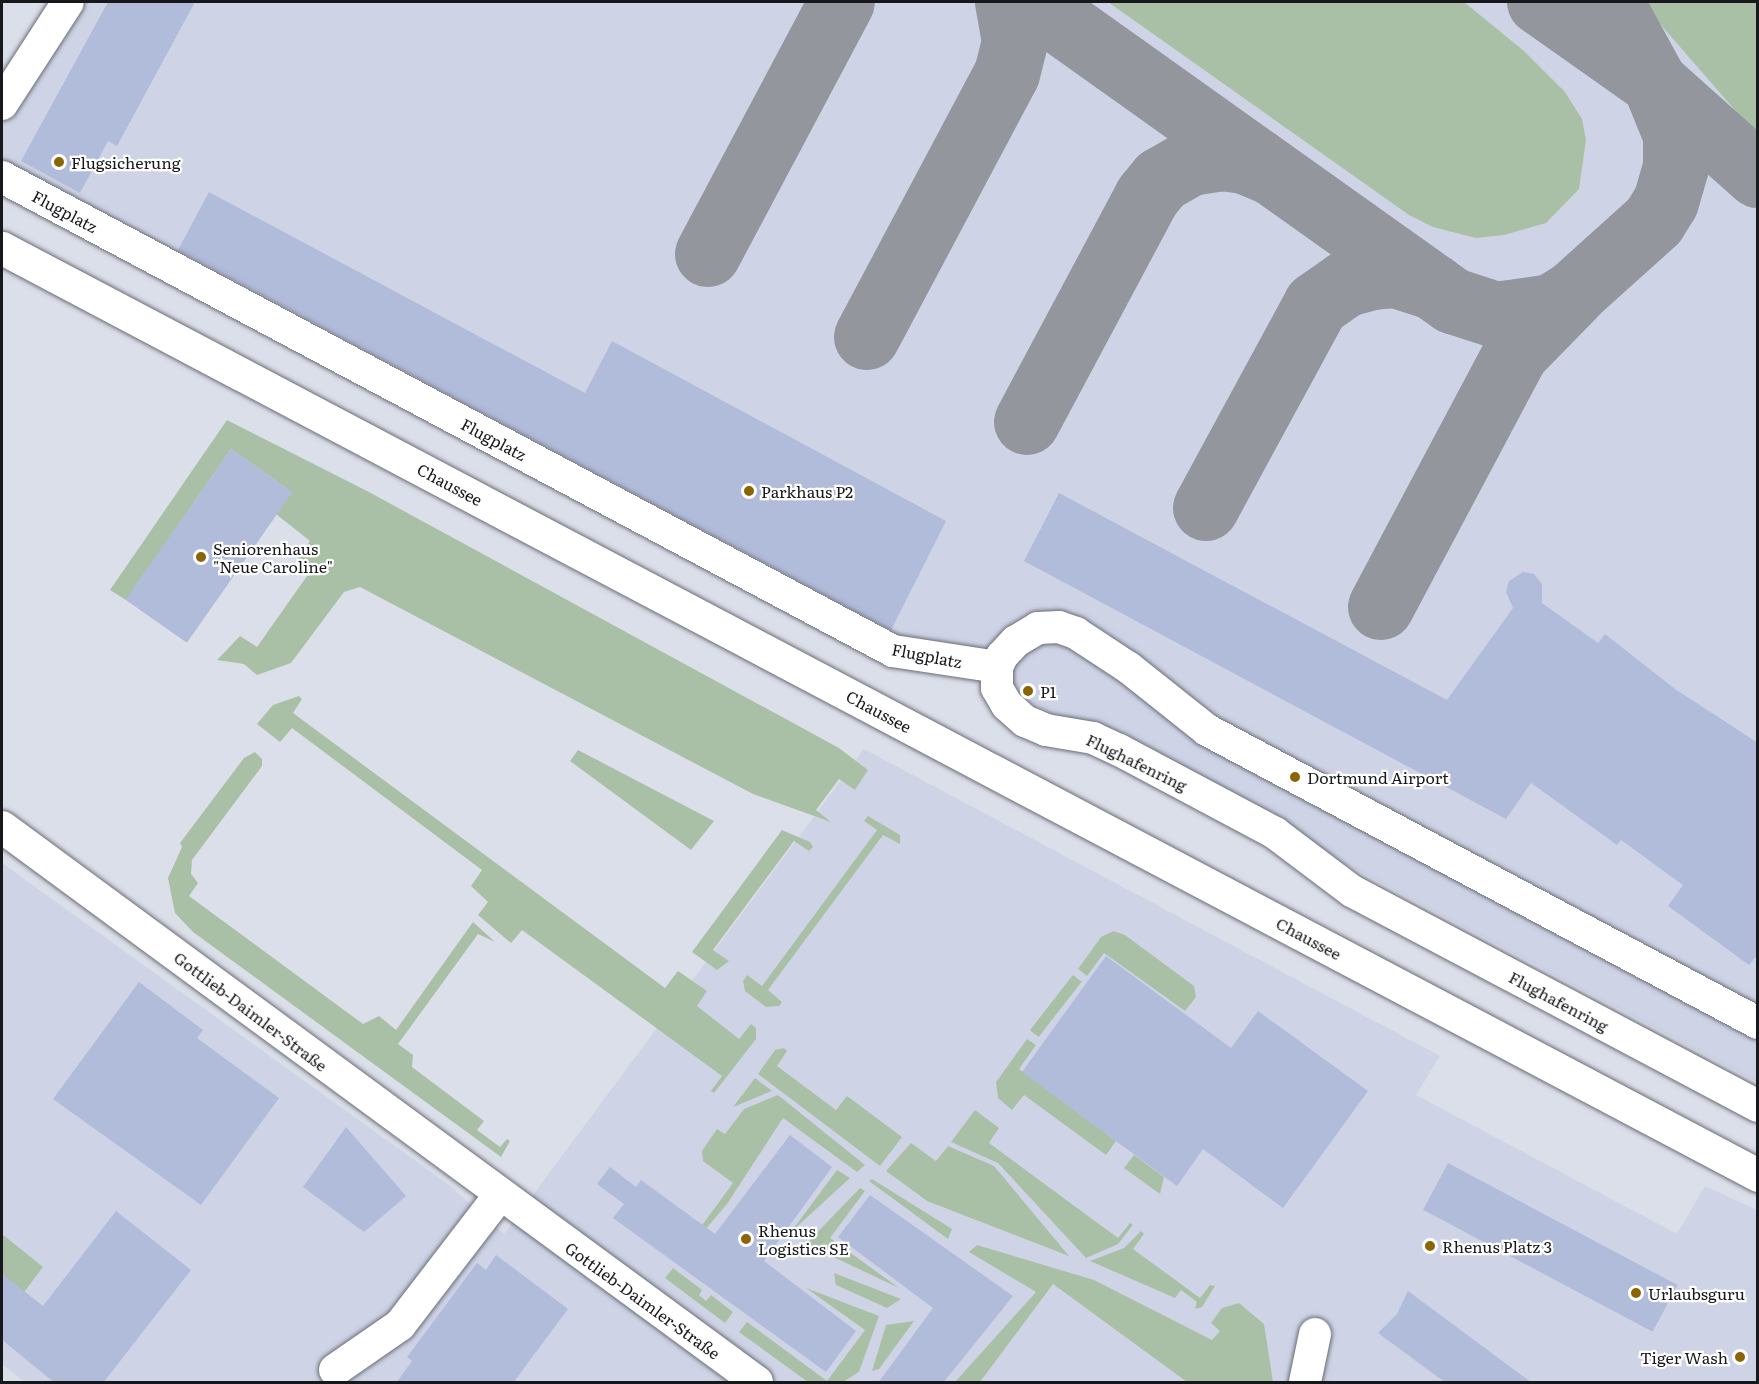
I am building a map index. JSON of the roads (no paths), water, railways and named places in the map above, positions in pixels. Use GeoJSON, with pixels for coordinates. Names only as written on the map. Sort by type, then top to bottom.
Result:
{"type":"FeatureCollection","features":[{"type":"Feature","properties":{"kind":"main road","name":"Chaussee"},"geometry":{"type":"LineString","coordinates":[[2,248],[1758,1175]]}},
{"type":"Feature","properties":{"kind":"street"},"geometry":{"type":"LineString","coordinates":[[2,104],[68,2]]}},
{"type":"Feature","properties":{"kind":"street","name":"Flugplatz"},"geometry":{"type":"LineString","coordinates":[[2,177],[893,651],[997,667]]}},
{"type":"Feature","properties":{"kind":"street"},"geometry":{"type":"LineString","coordinates":[[997,667],[1007,648],[1038,628],[1059,627],[1076,633],[1130,668],[1207,730],[1758,1023]]}},
{"type":"Feature","properties":{"kind":"street","name":"Flughafenring"},"geometry":{"type":"LineString","coordinates":[[997,667],[997,688],[1002,699],[1025,721],[1046,730],[1093,738],[1119,750],[1275,833],[1352,891],[1758,1106]]}},
{"type":"Feature","properties":{"kind":"street","name":"Gottlieb-Daimler-Straße"},"geometry":{"type":"LineString","coordinates":[[2,827],[499,1196],[757,1383]]}},
{"type":"Feature","properties":{"kind":"street"},"geometry":{"type":"LineString","coordinates":[[335,1370],[400,1325],[499,1196]]}},
{"type":"Feature","properties":{"kind":"street"},"geometry":{"type":"LineString","coordinates":[[1305,1383],[1315,1334]]}},
{"type":"Feature","properties":{"kind":"place","name":"Flugsicherung"},"geometry":{"type":"Point","coordinates":[59,162]}},
{"type":"Feature","properties":{"kind":"place","name":"Parkhaus P2"},"geometry":{"type":"Point","coordinates":[749,491]}},
{"type":"Feature","properties":{"kind":"place","name":"Seniorenhaus \"Neue Caroline\""},"geometry":{"type":"Point","coordinates":[201,557]}},
{"type":"Feature","properties":{"kind":"place","name":"P1"},"geometry":{"type":"Point","coordinates":[1028,691]}},
{"type":"Feature","properties":{"kind":"place","name":"Dortmund Airport"},"geometry":{"type":"Point","coordinates":[1295,777]}},
{"type":"Feature","properties":{"kind":"place","name":"Rhenus Logistics SE"},"geometry":{"type":"Point","coordinates":[746,1239]}},
{"type":"Feature","properties":{"kind":"place","name":"Rhenus Platz 3"},"geometry":{"type":"Point","coordinates":[1430,1246]}},
{"type":"Feature","properties":{"kind":"place","name":"Urlaubsguru"},"geometry":{"type":"Point","coordinates":[1636,1293]}},
{"type":"Feature","properties":{"kind":"place","name":"Tiger Wash"},"geometry":{"type":"Point","coordinates":[1740,1357]}}]}
